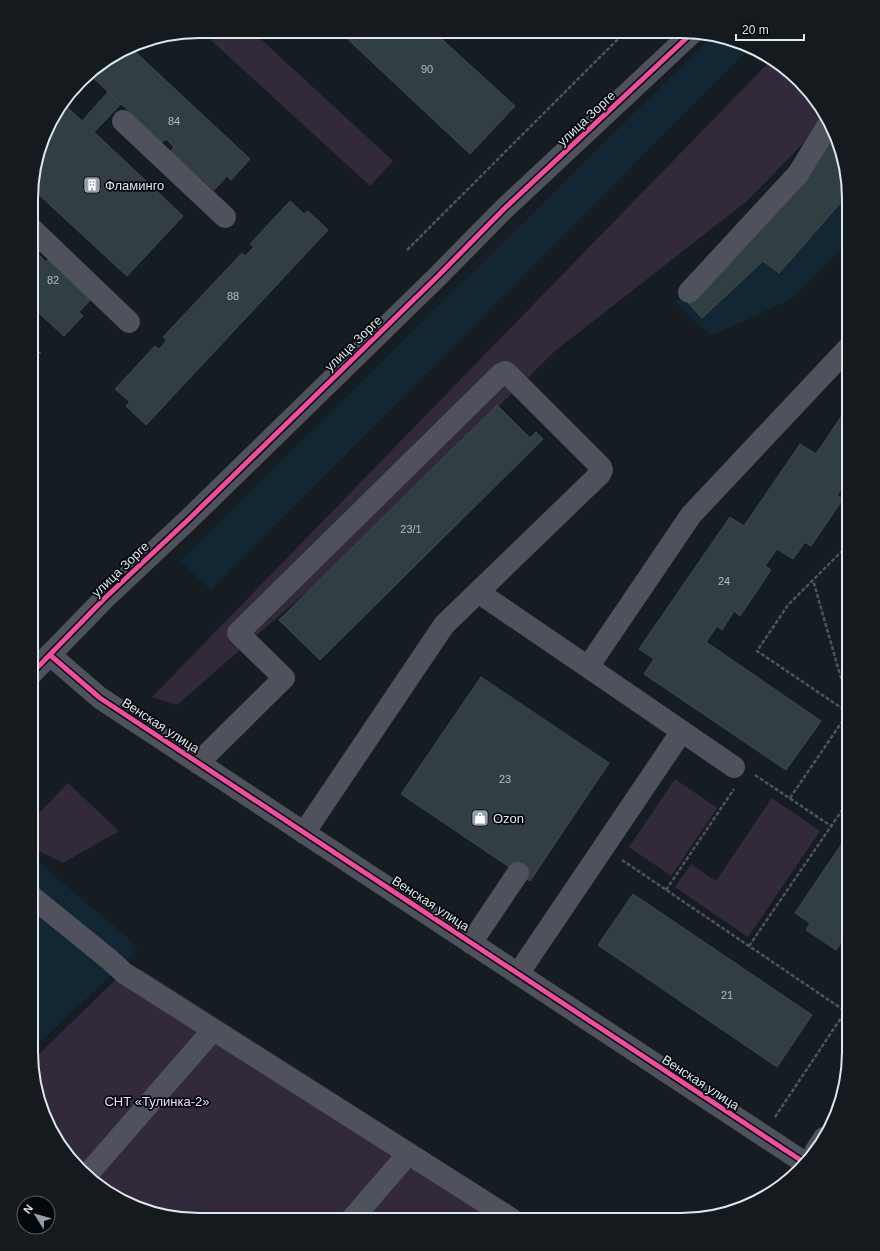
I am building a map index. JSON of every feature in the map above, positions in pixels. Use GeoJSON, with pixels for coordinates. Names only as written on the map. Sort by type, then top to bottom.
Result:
{"type":"FeatureCollection","features":[{"type":"Feature","properties":{"kind":"street","name":"улица Зорге"},"geometry":{"type":"LineString","coordinates":[[38,667],[105,598],[190,518],[426,288],[504,209],[687,38]]}},
{"type":"Feature","properties":{"kind":"street"},"geometry":{"type":"LineString","coordinates":[[123,121],[226,217]]}},
{"type":"Feature","properties":{"kind":"street"},"geometry":{"type":"LineString","coordinates":[[689,292],[798,174],[826,129]]}},
{"type":"Feature","properties":{"kind":"street"},"geometry":{"type":"LineString","coordinates":[[38,235],[129,322]]}},
{"type":"Feature","properties":{"kind":"street"},"geometry":{"type":"LineString","coordinates":[[588,667],[691,515],[842,354]]}},
{"type":"Feature","properties":{"kind":"street"},"geometry":{"type":"LineString","coordinates":[[198,763],[284,678],[238,633],[501,374],[505,372],[536,401],[601,467],[602,470],[600,474],[444,626],[304,833]]}},
{"type":"Feature","properties":{"kind":"street"},"geometry":{"type":"LineString","coordinates":[[478,592],[734,766]]}},
{"type":"Feature","properties":{"kind":"street","name":"Венская улица"},"geometry":{"type":"LineString","coordinates":[[50,655],[100,698],[800,1160]]}},
{"type":"Feature","properties":{"kind":"street"},"geometry":{"type":"LineString","coordinates":[[518,974],[682,731]]}},
{"type":"Feature","properties":{"kind":"street"},"geometry":{"type":"LineString","coordinates":[[471,943],[518,873]]}},
{"type":"Feature","properties":{"kind":"street"},"geometry":{"type":"LineString","coordinates":[[38,908],[110,960],[124,973],[502,1213]]}},
{"type":"Feature","properties":{"kind":"street"},"geometry":{"type":"LineString","coordinates":[[91,1171],[213,1030]]}},
{"type":"Feature","properties":{"kind":"street"},"geometry":{"type":"LineString","coordinates":[[357,1213],[408,1154]]}},
{"type":"Feature","properties":{"kind":"path"},"geometry":{"type":"LineString","coordinates":[[407,250],[619,38]]}},
{"type":"Feature","properties":{"kind":"path"},"geometry":{"type":"LineString","coordinates":[[38,356],[40,352]]}},
{"type":"Feature","properties":{"kind":"path"},"geometry":{"type":"LineString","coordinates":[[842,552],[788,605],[757,651],[842,709]]}},
{"type":"Feature","properties":{"kind":"path"},"geometry":{"type":"LineString","coordinates":[[813,580],[842,682]]}},
{"type":"Feature","properties":{"kind":"path"},"geometry":{"type":"LineString","coordinates":[[790,798],[842,722]]}},
{"type":"Feature","properties":{"kind":"path"},"geometry":{"type":"LineString","coordinates":[[734,766],[747,769],[831,826]]}},
{"type":"Feature","properties":{"kind":"path"},"geometry":{"type":"LineString","coordinates":[[666,890],[734,788]]}},
{"type":"Feature","properties":{"kind":"path"},"geometry":{"type":"LineString","coordinates":[[749,946],[842,810]]}},
{"type":"Feature","properties":{"kind":"path"},"geometry":{"type":"LineString","coordinates":[[603,847],[842,1009]]}},
{"type":"Feature","properties":{"kind":"path"},"geometry":{"type":"LineString","coordinates":[[763,1135],[842,1015]]}},
{"type":"Feature","properties":{"kind":"shaded area"},"geometry":{"type":"Polygon","coordinates":[[[708,40],[723,43],[746,52],[211,590],[180,561],[708,40]]]}},
{"type":"Feature","properties":{"kind":"shaded area"},"geometry":{"type":"Polygon","coordinates":[[[827,131],[837,157],[841,178],[842,247],[792,299],[711,336],[675,302],[827,131]]]}},
{"type":"Feature","properties":{"kind":"shaded area"},"geometry":{"type":"Polygon","coordinates":[[[38,861],[129,939],[138,949],[38,1044],[38,861]]]}},
{"type":"Feature","properties":{"kind":"green space"},"geometry":{"type":"Polygon","coordinates":[[[209,38],[260,38],[393,161],[370,186],[209,38]]]}},
{"type":"Feature","properties":{"kind":"green space"},"geometry":{"type":"Polygon","coordinates":[[[768,63],[795,85],[815,109],[823,123],[747,201],[555,351],[341,562],[177,705],[152,697],[768,63]]]}},
{"type":"Feature","properties":{"kind":"green space"},"geometry":{"type":"Polygon","coordinates":[[[675,779],[717,808],[671,876],[629,847],[675,779]]]}},
{"type":"Feature","properties":{"kind":"green space"},"geometry":{"type":"Polygon","coordinates":[[[68,783],[119,831],[63,863],[38,850],[38,814],[68,783]]]}},
{"type":"Feature","properties":{"kind":"green space"},"geometry":{"type":"Polygon","coordinates":[[[772,798],[820,831],[748,937],[675,887],[691,864],[716,881],[772,798]]]}},
{"type":"Feature","properties":{"kind":"green space","name":"СНТ «Тулинка-2»"},"geometry":{"type":"Polygon","coordinates":[[[142,970],[522,1213],[188,1213],[157,1208],[137,1201],[109,1186],[85,1166],[71,1150],[60,1133],[50,1114],[43,1094],[39,1073],[38,1055],[124,973],[142,970]]]}},
{"type":"Feature","properties":{"kind":"building"},"geometry":{"type":"Polygon","coordinates":[[[346,38],[441,38],[515,106],[470,154],[346,38]]]}},
{"type":"Feature","properties":{"kind":"building"},"geometry":{"type":"Polygon","coordinates":[[[135,51],[250,159],[231,180],[227,176],[214,190],[171,151],[174,147],[166,139],[162,142],[93,78],[109,65],[135,51]]]}},
{"type":"Feature","properties":{"kind":"building","name":"Фламинго"},"geometry":{"type":"Polygon","coordinates":[[[108,92],[121,104],[94,132],[183,216],[127,276],[38,194],[43,157],[50,137],[65,109],[67,107],[82,121],[108,92]]]}},
{"type":"Feature","properties":{"kind":"building"},"geometry":{"type":"Polygon","coordinates":[[[830,137],[839,167],[842,201],[779,273],[763,261],[702,318],[688,303],[807,176],[830,137]]]}},
{"type":"Feature","properties":{"kind":"building"},"geometry":{"type":"Polygon","coordinates":[[[290,201],[304,214],[308,211],[328,230],[146,425],[126,406],[130,402],[115,389],[155,346],[159,349],[163,345],[167,340],[163,337],[242,253],[245,256],[254,247],[250,244],[290,201]]]}},
{"type":"Feature","properties":{"kind":"building"},"geometry":{"type":"Polygon","coordinates":[[[38,254],[46,262],[50,258],[92,298],[79,312],[83,316],[64,336],[38,312],[38,254]]]}},
{"type":"Feature","properties":{"kind":"building"},"geometry":{"type":"Polygon","coordinates":[[[497,405],[530,438],[536,432],[543,439],[320,660],[279,620],[497,405]]]}},
{"type":"Feature","properties":{"kind":"building"},"geometry":{"type":"Polygon","coordinates":[[[842,415],[842,488],[837,495],[842,498],[842,500],[811,546],[805,542],[793,559],[777,549],[765,566],[771,570],[740,616],[734,611],[722,630],[717,626],[706,642],[821,721],[786,770],[644,674],[654,659],[639,649],[730,517],[744,526],[800,444],[816,454],[842,415]]]}},
{"type":"Feature","properties":{"kind":"building"},"geometry":{"type":"Polygon","coordinates":[[[481,677],[609,763],[530,881],[401,794],[481,677]]]}},
{"type":"Feature","properties":{"kind":"building"},"geometry":{"type":"Polygon","coordinates":[[[842,843],[842,942],[836,950],[806,930],[810,923],[795,913],[842,843]]]}},
{"type":"Feature","properties":{"kind":"building"},"geometry":{"type":"Polygon","coordinates":[[[633,894],[812,1015],[777,1067],[598,945],[633,894]]]}},
{"type":"Feature","properties":{"kind":"cycle path"},"geometry":{"type":"LineString","coordinates":[[38,667],[105,598],[190,518],[437,277],[504,209],[687,38]]}},
{"type":"Feature","properties":{"kind":"cycle path"},"geometry":{"type":"LineString","coordinates":[[50,655],[100,698],[800,1160]]}},
{"type":"Feature","properties":{"kind":"place","name":"Фламинго"},"geometry":{"type":"Point","coordinates":[92,185]}},
{"type":"Feature","properties":{"kind":"place","name":"Ozon"},"geometry":{"type":"Point","coordinates":[480,818]}}]}
